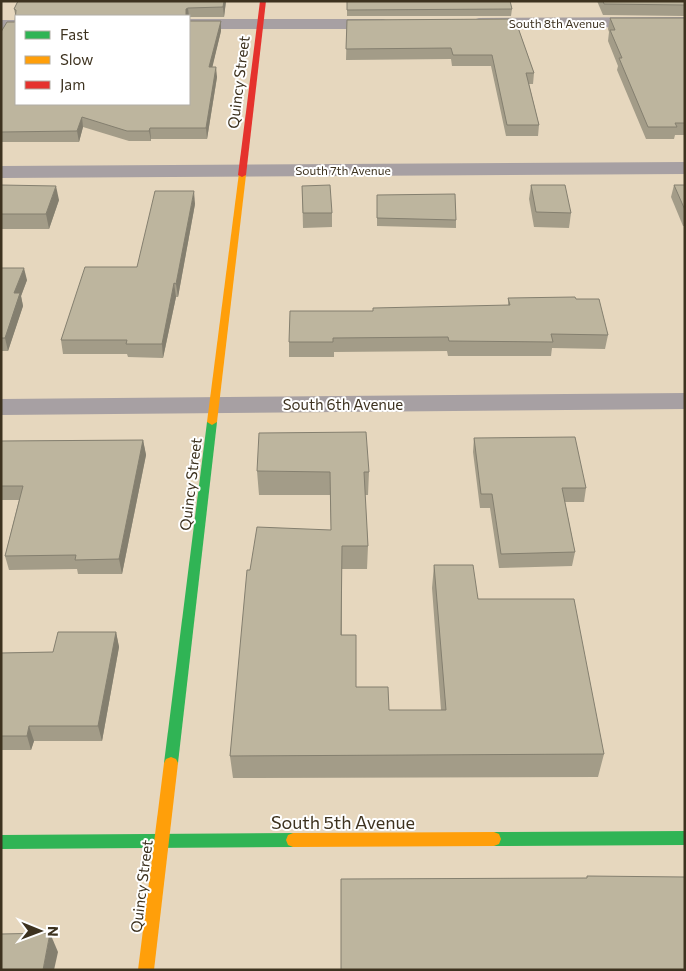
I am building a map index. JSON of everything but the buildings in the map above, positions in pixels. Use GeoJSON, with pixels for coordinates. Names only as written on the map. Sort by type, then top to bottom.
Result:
{"type":"FeatureCollection","features":[{"type":"Feature","properties":{"kind":"street","name":"Quincy Street"},"geometry":{"type":"LineString","coordinates":[[146,970],[263,1]]}},
{"type":"Feature","properties":{"kind":"street","name":"South 8th Avenue"},"geometry":{"type":"LineString","coordinates":[[460,23],[685,22]]}},
{"type":"Feature","properties":{"kind":"street"},"geometry":{"type":"LineString","coordinates":[[190,24],[402,24]]}},
{"type":"Feature","properties":{"kind":"street"},"geometry":{"type":"LineString","coordinates":[[1,25],[15,25]]}},
{"type":"Feature","properties":{"kind":"street","name":"South 7th Avenue"},"geometry":{"type":"LineString","coordinates":[[1,172],[685,168]]}},
{"type":"Feature","properties":{"kind":"street","name":"South 6th Avenue"},"geometry":{"type":"LineString","coordinates":[[1,407],[685,401]]}},
{"type":"Feature","properties":{"kind":"street","name":"South 5th Avenue"},"geometry":{"type":"LineString","coordinates":[[1,842],[685,838]]}},
{"type":"Feature","properties":{"kind":"traffic: fast"},"geometry":{"type":"LineString","coordinates":[[171,763],[212,422]]}},
{"type":"Feature","properties":{"kind":"traffic: fast"},"geometry":{"type":"LineString","coordinates":[[494,839],[685,838]]}},
{"type":"Feature","properties":{"kind":"traffic: fast"},"geometry":{"type":"LineString","coordinates":[[1,842],[293,840]]}},
{"type":"Feature","properties":{"kind":"traffic: slow"},"geometry":{"type":"LineString","coordinates":[[212,422],[242,175]]}},
{"type":"Feature","properties":{"kind":"traffic: slow"},"geometry":{"type":"LineString","coordinates":[[146,970],[171,763]]}},
{"type":"Feature","properties":{"kind":"traffic: slow"},"geometry":{"type":"LineString","coordinates":[[293,840],[494,839]]}},
{"type":"Feature","properties":{"kind":"traffic: jam"},"geometry":{"type":"LineString","coordinates":[[242,175],[263,1]]}}]}
